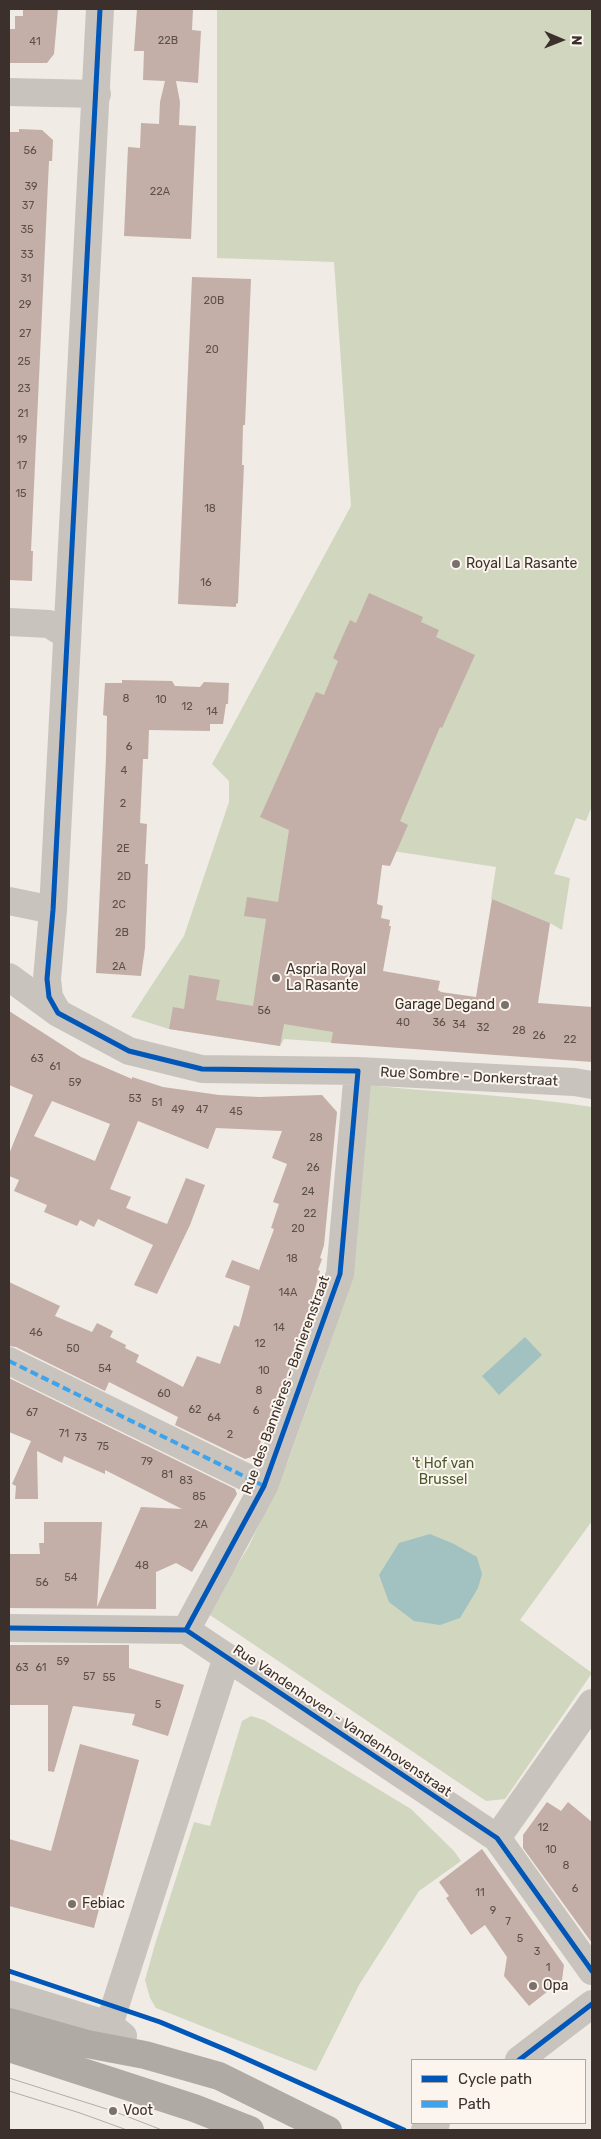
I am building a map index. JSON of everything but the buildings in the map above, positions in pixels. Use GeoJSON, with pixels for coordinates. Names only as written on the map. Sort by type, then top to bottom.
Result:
{"type":"FeatureCollection","features":[{"type":"Feature","properties":{"kind":"highway"},"geometry":{"type":"LineString","coordinates":[[9,2022],[87,2044],[145,2055],[219,2076],[328,2130]]}},
{"type":"Feature","properties":{"kind":"highway"},"geometry":{"type":"LineString","coordinates":[[9,2048],[194,2108],[250,2130]]}},
{"type":"Feature","properties":{"kind":"street"},"geometry":{"type":"LineString","coordinates":[[58,1013],[49,997],[47,979],[97,94],[100,9]]}},
{"type":"Feature","properties":{"kind":"street"},"geometry":{"type":"LineString","coordinates":[[9,92],[97,94]]}},
{"type":"Feature","properties":{"kind":"street"},"geometry":{"type":"LineString","coordinates":[[9,622],[49,624],[67,635]]}},
{"type":"Feature","properties":{"kind":"street"},"geometry":{"type":"LineString","coordinates":[[9,901],[52,910]]}},
{"type":"Feature","properties":{"kind":"street","name":"Rue Sombre - Donkerstraat"},"geometry":{"type":"LineString","coordinates":[[9,977],[58,1013],[129,1051],[202,1069],[358,1071],[574,1082],[592,1086]]}},
{"type":"Feature","properties":{"kind":"street","name":"Rue des Bannières - Banierenstraat"},"geometry":{"type":"LineString","coordinates":[[186,1630],[264,1486],[340,1274],[358,1071]]}},
{"type":"Feature","properties":{"kind":"street"},"geometry":{"type":"LineString","coordinates":[[9,1361],[264,1486]]}},
{"type":"Feature","properties":{"kind":"street"},"geometry":{"type":"LineString","coordinates":[[9,1628],[186,1630]]}},
{"type":"Feature","properties":{"kind":"street","name":"Rue Vandenhoven - Vandenhovenstraat"},"geometry":{"type":"LineString","coordinates":[[186,1630],[406,1775],[497,1838],[592,1971]]}},
{"type":"Feature","properties":{"kind":"street"},"geometry":{"type":"LineString","coordinates":[[109,2025],[226,1657]]}},
{"type":"Feature","properties":{"kind":"street"},"geometry":{"type":"LineString","coordinates":[[497,1838],[592,1703]]}},
{"type":"Feature","properties":{"kind":"street"},"geometry":{"type":"LineString","coordinates":[[9,1994],[109,2025],[145,2055]]}},
{"type":"Feature","properties":{"kind":"street"},"geometry":{"type":"LineString","coordinates":[[520,2059],[592,2004]]}},
{"type":"Feature","properties":{"kind":"green space","name":"Royal La Rasante"},"geometry":{"type":"Polygon","coordinates":[[[217,9],[592,9],[592,806],[586,821],[576,818],[554,874],[570,878],[562,930],[550,923],[491,899],[496,867],[386,850],[352,1044],[284,1039],[280,1046],[169,1029],[131,1017],[184,936],[229,802],[229,781],[212,764],[351,506],[334,262],[217,258],[217,9]]]}},
{"type":"Feature","properties":{"kind":"green space","name":"'t Hof van Brussel"},"geometry":{"type":"Polygon","coordinates":[[[367,1085],[508,1097],[592,1107],[592,1521],[520,1620],[592,1673],[505,1799],[486,1801],[207,1613],[249,1546],[288,1461],[322,1366],[342,1296],[367,1085]]]}},
{"type":"Feature","properties":{"kind":"green space"},"geometry":{"type":"Polygon","coordinates":[[[251,1716],[264,1720],[411,1809],[454,1851],[461,1861],[419,1891],[359,1985],[316,2071],[156,2008],[150,1998],[145,1980],[194,1822],[210,1826],[242,1721],[251,1716]]]}},
{"type":"Feature","properties":{"kind":"water"},"geometry":{"type":"Polygon","coordinates":[[[525,1337],[542,1355],[499,1395],[482,1376],[525,1337]]]}},
{"type":"Feature","properties":{"kind":"water"},"geometry":{"type":"Polygon","coordinates":[[[430,1534],[454,1544],[477,1557],[482,1574],[478,1588],[460,1618],[440,1625],[414,1621],[389,1602],[379,1575],[399,1543],[430,1534]]]}},
{"type":"Feature","properties":{"kind":"tram line"},"geometry":{"type":"LineString","coordinates":[[9,2078],[113,2111],[162,2130]]}},
{"type":"Feature","properties":{"kind":"tram line"},"geometry":{"type":"LineString","coordinates":[[9,2091],[127,2130]]}},
{"type":"Feature","properties":{"kind":"marked path"},"geometry":{"type":"LineString","coordinates":[[9,1361],[264,1486]]}},
{"type":"Feature","properties":{"kind":"cycle path"},"geometry":{"type":"LineString","coordinates":[[100,9],[53,910],[47,979],[49,997],[58,1013],[129,1051],[202,1069],[358,1071],[340,1274],[264,1486],[186,1630]]}},
{"type":"Feature","properties":{"kind":"cycle path"},"geometry":{"type":"LineString","coordinates":[[9,1628],[186,1630],[497,1838],[592,1971]]}},
{"type":"Feature","properties":{"kind":"cycle path"},"geometry":{"type":"LineString","coordinates":[[9,1971],[160,2022],[404,2130]]}},
{"type":"Feature","properties":{"kind":"cycle path"},"geometry":{"type":"LineString","coordinates":[[520,2059],[592,2004]]}},
{"type":"Feature","properties":{"kind":"place","name":"Royal La Rasante"},"geometry":{"type":"Point","coordinates":[456,564]}},
{"type":"Feature","properties":{"kind":"place","name":"Aspria Royal La Rasante"},"geometry":{"type":"Point","coordinates":[276,978]}},
{"type":"Feature","properties":{"kind":"place","name":"Garage Degand"},"geometry":{"type":"Point","coordinates":[505,1005]}},
{"type":"Feature","properties":{"kind":"place","name":"Febiac"},"geometry":{"type":"Point","coordinates":[72,1904]}},
{"type":"Feature","properties":{"kind":"place","name":"Opa"},"geometry":{"type":"Point","coordinates":[533,1986]}},
{"type":"Feature","properties":{"kind":"place","name":"Voot"},"geometry":{"type":"Point","coordinates":[113,2111]}}]}
